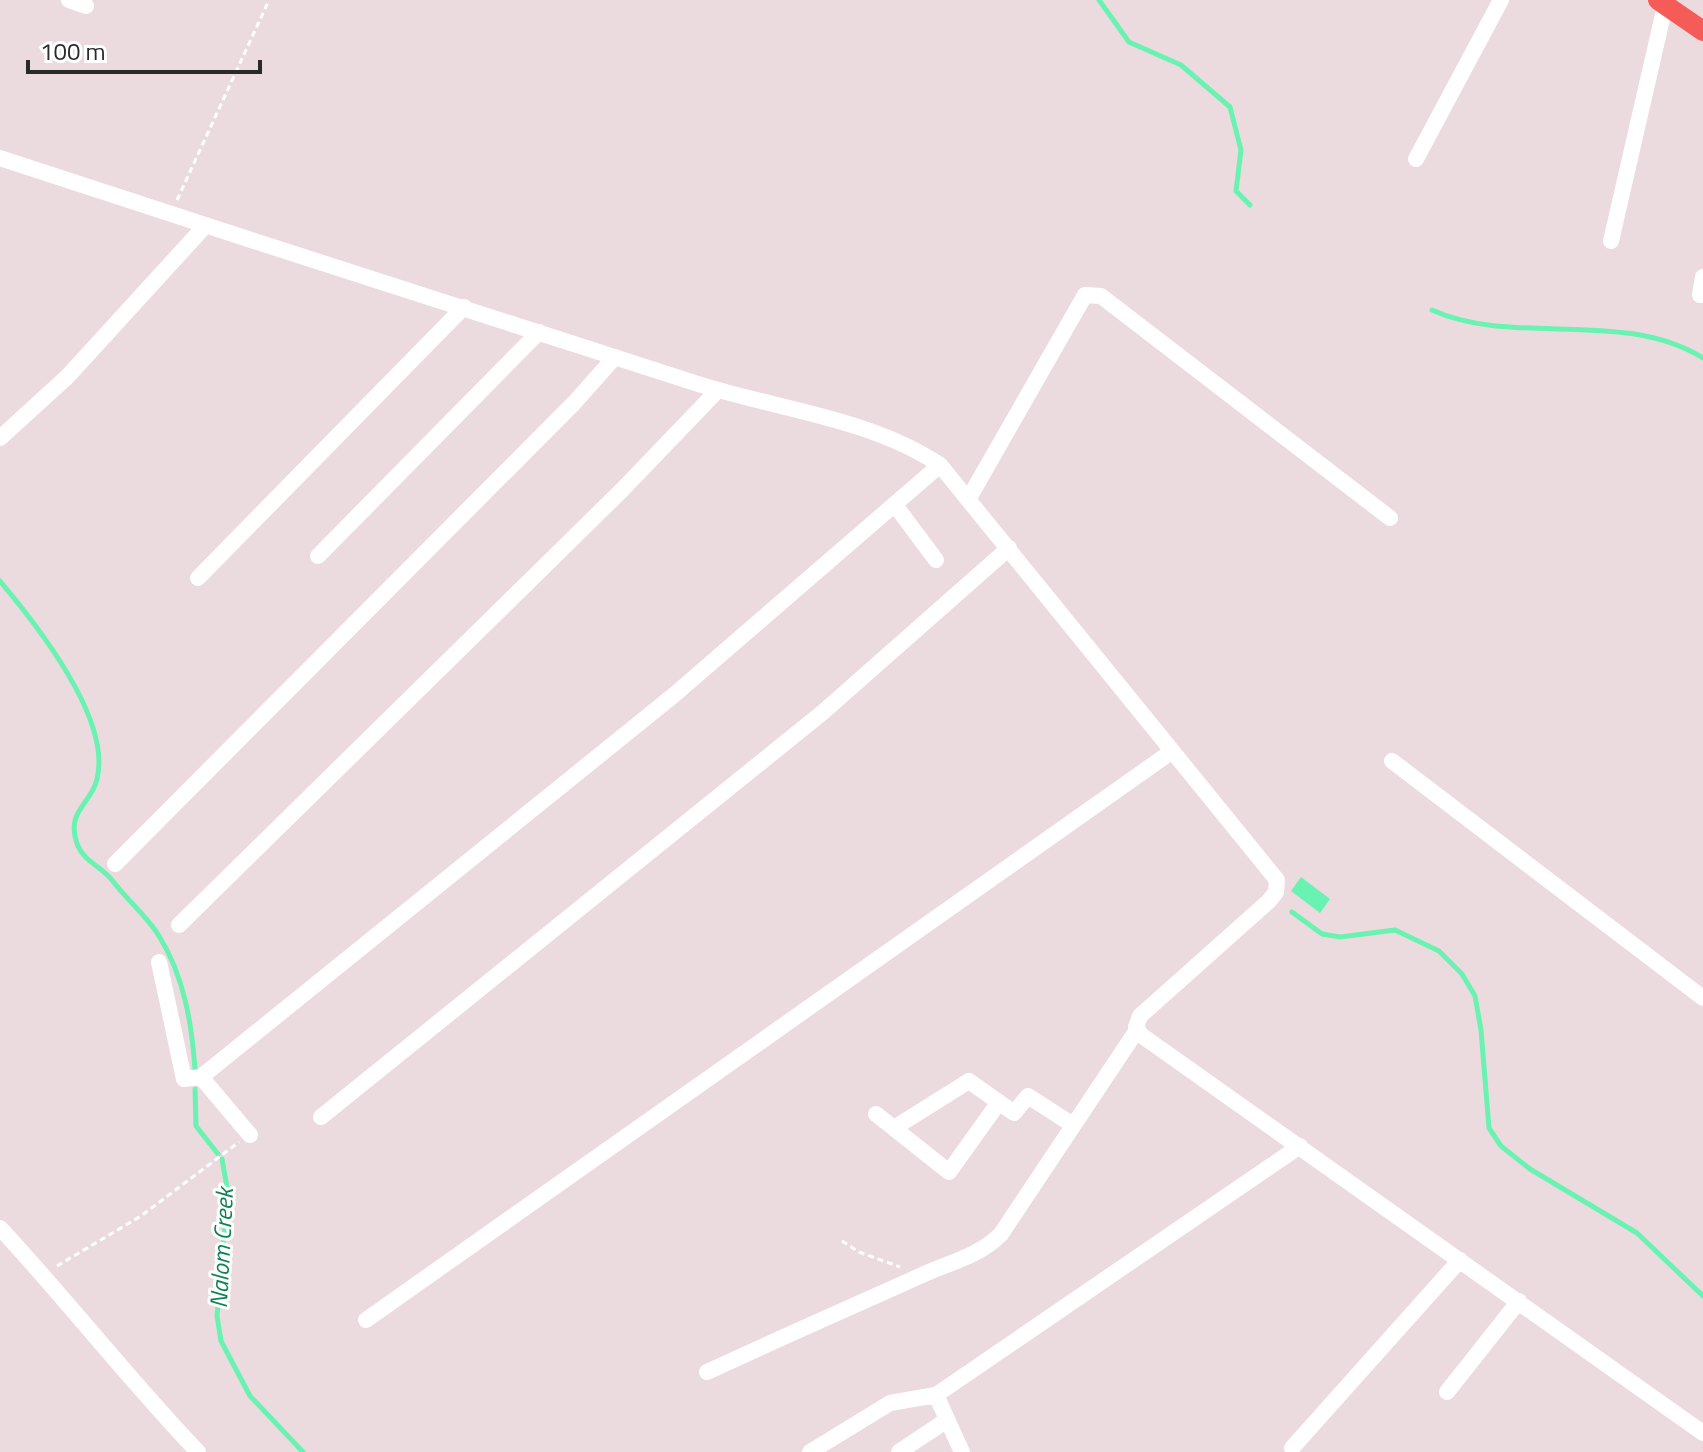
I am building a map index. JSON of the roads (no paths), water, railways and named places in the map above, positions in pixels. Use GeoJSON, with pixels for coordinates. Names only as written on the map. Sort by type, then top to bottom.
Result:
{"type":"FeatureCollection","features":[{"type":"Feature","properties":{"kind":"main road"},"geometry":{"type":"LineString","coordinates":[[1661,3],[1703,31]]}},
{"type":"Feature","properties":{"kind":"street"},"geometry":{"type":"LineString","coordinates":[[69,0],[86,6]]}},
{"type":"Feature","properties":{"kind":"street"},"geometry":{"type":"LineString","coordinates":[[1416,159],[1501,0]]}},
{"type":"Feature","properties":{"kind":"street"},"geometry":{"type":"LineString","coordinates":[[1611,241],[1661,3]]}},
{"type":"Feature","properties":{"kind":"street"},"geometry":{"type":"LineString","coordinates":[[0,158],[718,390],[886,437],[918,450],[940,465],[969,498],[1171,752],[1274,873],[1278,886],[1269,901],[1145,1010],[1137,1021],[1137,1030],[993,1242],[974,1255],[923,1274],[707,1372]]}},
{"type":"Feature","properties":{"kind":"street"},"geometry":{"type":"LineString","coordinates":[[0,438],[68,376],[205,226]]}},
{"type":"Feature","properties":{"kind":"street"},"geometry":{"type":"LineString","coordinates":[[1700,295],[1703,277]]}},
{"type":"Feature","properties":{"kind":"street"},"geometry":{"type":"LineString","coordinates":[[969,498],[1085,295],[1093,294],[1101,296],[1390,518]]}},
{"type":"Feature","properties":{"kind":"street"},"geometry":{"type":"LineString","coordinates":[[198,578],[464,307]]}},
{"type":"Feature","properties":{"kind":"street"},"geometry":{"type":"LineString","coordinates":[[318,556],[539,332]]}},
{"type":"Feature","properties":{"kind":"street"},"geometry":{"type":"LineString","coordinates":[[115,864],[574,403],[615,357]]}},
{"type":"Feature","properties":{"kind":"street"},"geometry":{"type":"LineString","coordinates":[[179,925],[622,490],[718,390]]}},
{"type":"Feature","properties":{"kind":"street"},"geometry":{"type":"LineString","coordinates":[[159,962],[184,1079],[201,1077],[674,695],[940,465]]}},
{"type":"Feature","properties":{"kind":"street"},"geometry":{"type":"LineString","coordinates":[[895,505],[936,560]]}},
{"type":"Feature","properties":{"kind":"street"},"geometry":{"type":"LineString","coordinates":[[321,1117],[822,713],[1009,548]]}},
{"type":"Feature","properties":{"kind":"street"},"geometry":{"type":"LineString","coordinates":[[366,1320],[1171,752]]}},
{"type":"Feature","properties":{"kind":"street"},"geometry":{"type":"LineString","coordinates":[[1392,761],[1703,998]]}},
{"type":"Feature","properties":{"kind":"street"},"geometry":{"type":"LineString","coordinates":[[1137,1030],[1703,1433]]}},
{"type":"Feature","properties":{"kind":"street"},"geometry":{"type":"LineString","coordinates":[[201,1077],[250,1135]]}},
{"type":"Feature","properties":{"kind":"street"},"geometry":{"type":"LineString","coordinates":[[894,1128],[969,1081],[1014,1113],[1028,1096],[1073,1125]]}},
{"type":"Feature","properties":{"kind":"street"},"geometry":{"type":"LineString","coordinates":[[876,1114],[949,1172],[999,1102]]}},
{"type":"Feature","properties":{"kind":"street"},"geometry":{"type":"LineString","coordinates":[[810,1452],[890,1403],[936,1395],[1300,1146]]}},
{"type":"Feature","properties":{"kind":"street"},"geometry":{"type":"LineString","coordinates":[[0,1228],[43,1274],[104,1350],[198,1452]]}},
{"type":"Feature","properties":{"kind":"street"},"geometry":{"type":"LineString","coordinates":[[1292,1448],[1460,1260]]}},
{"type":"Feature","properties":{"kind":"street"},"geometry":{"type":"LineString","coordinates":[[1447,1392],[1519,1301]]}},
{"type":"Feature","properties":{"kind":"street"},"geometry":{"type":"LineString","coordinates":[[936,1395],[962,1452]]}},
{"type":"Feature","properties":{"kind":"street"},"geometry":{"type":"LineString","coordinates":[[899,1452],[947,1420]]}},
{"type":"Feature","properties":{"kind":"waterway"},"geometry":{"type":"LineString","coordinates":[[1099,0],[1129,42],[1181,65],[1230,107],[1241,150],[1236,191],[1250,205]]}},
{"type":"Feature","properties":{"kind":"waterway"},"geometry":{"type":"LineString","coordinates":[[1432,310],[1464,321],[1497,326],[1638,335],[1672,343],[1703,358]]}},
{"type":"Feature","properties":{"kind":"waterway","name":"Nalom Creek"},"geometry":{"type":"LineString","coordinates":[[0,581],[51,647],[83,702],[99,755],[94,788],[74,824],[78,846],[84,856],[108,875],[149,921],[168,951],[185,1001],[195,1070]]}},
{"type":"Feature","properties":{"kind":"waterway"},"geometry":{"type":"LineString","coordinates":[[1292,912],[1322,934],[1340,937],[1395,930],[1439,951],[1462,974],[1475,996],[1489,1128],[1501,1146],[1530,1169],[1637,1233],[1703,1296]]}},
{"type":"Feature","properties":{"kind":"waterway","name":"Nalom Creek"},"geometry":{"type":"LineString","coordinates":[[195,1089],[196,1126],[218,1154]]}},
{"type":"Feature","properties":{"kind":"waterway","name":"Nalom Creek"},"geometry":{"type":"LineString","coordinates":[[222,1159],[228,1193],[217,1316],[221,1341],[250,1396],[303,1452]]}}]}
